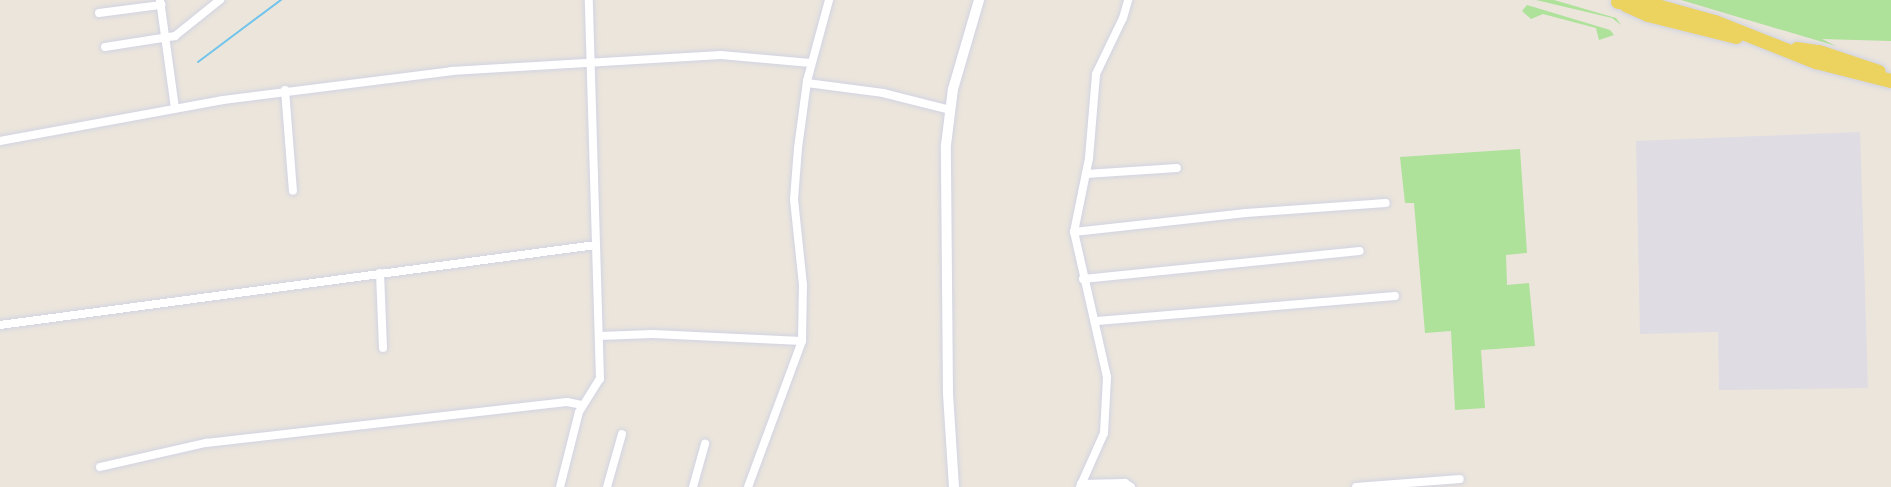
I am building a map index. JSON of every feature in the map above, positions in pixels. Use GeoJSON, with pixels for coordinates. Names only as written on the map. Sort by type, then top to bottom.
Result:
{"type":"FeatureCollection","features":[{"type":"Feature","properties":{"kind":"main road"},"geometry":{"type":"LineString","coordinates":[[1615,1],[1647,15],[1704,31],[1819,52],[1891,79]]}},
{"type":"Feature","properties":{"kind":"street"},"geometry":{"type":"LineString","coordinates":[[204,0],[206,11]]}},
{"type":"Feature","properties":{"kind":"street"},"geometry":{"type":"LineString","coordinates":[[105,47],[175,36],[220,0]]}},
{"type":"Feature","properties":{"kind":"street"},"geometry":{"type":"LineString","coordinates":[[560,487],[583,405],[594,394],[600,379],[589,0]]}},
{"type":"Feature","properties":{"kind":"street"},"geometry":{"type":"LineString","coordinates":[[748,487],[802,342],[803,285],[794,199],[807,83],[829,0]]}},
{"type":"Feature","properties":{"kind":"street"},"geometry":{"type":"LineString","coordinates":[[954,487],[945,182],[950,110],[979,0]]}},
{"type":"Feature","properties":{"kind":"street"},"geometry":{"type":"LineString","coordinates":[[1128,0],[1124,18],[1096,74],[1086,174],[1074,232],[1083,279],[1097,321],[1107,377],[1107,416],[1098,452],[1081,485],[1125,483],[1131,487]]}},
{"type":"Feature","properties":{"kind":"street"},"geometry":{"type":"LineString","coordinates":[[99,13],[161,3],[175,108]]}},
{"type":"Feature","properties":{"kind":"street"},"geometry":{"type":"LineString","coordinates":[[0,141],[285,90],[451,71],[721,55],[811,63]]}},
{"type":"Feature","properties":{"kind":"street"},"geometry":{"type":"LineString","coordinates":[[807,83],[883,93],[950,110]]}},
{"type":"Feature","properties":{"kind":"street"},"geometry":{"type":"LineString","coordinates":[[285,90],[293,191]]}},
{"type":"Feature","properties":{"kind":"street"},"geometry":{"type":"LineString","coordinates":[[1086,174],[1177,168]]}},
{"type":"Feature","properties":{"kind":"street"},"geometry":{"type":"LineString","coordinates":[[1074,232],[1246,213],[1386,203]]}},
{"type":"Feature","properties":{"kind":"street"},"geometry":{"type":"LineString","coordinates":[[0,325],[596,245]]}},
{"type":"Feature","properties":{"kind":"street"},"geometry":{"type":"LineString","coordinates":[[1083,279],[1360,250]]}},
{"type":"Feature","properties":{"kind":"street"},"geometry":{"type":"LineString","coordinates":[[380,273],[383,348]]}},
{"type":"Feature","properties":{"kind":"street"},"geometry":{"type":"LineString","coordinates":[[1097,321],[1395,296]]}},
{"type":"Feature","properties":{"kind":"street"},"geometry":{"type":"LineString","coordinates":[[599,336],[665,335],[802,342]]}},
{"type":"Feature","properties":{"kind":"street"},"geometry":{"type":"LineString","coordinates":[[100,467],[165,450],[225,441],[567,402],[583,405]]}},
{"type":"Feature","properties":{"kind":"street"},"geometry":{"type":"LineString","coordinates":[[607,487],[622,435]]}},
{"type":"Feature","properties":{"kind":"street"},"geometry":{"type":"LineString","coordinates":[[693,487],[705,444]]}},
{"type":"Feature","properties":{"kind":"street"},"geometry":{"type":"LineString","coordinates":[[1356,487],[1460,479]]}},
{"type":"Feature","properties":{"kind":"shaded area"},"geometry":{"type":"Polygon","coordinates":[[[1860,132],[1868,388],[1719,390],[1718,332],[1640,334],[1636,141],[1860,132]]]}},
{"type":"Feature","properties":{"kind":"green space"},"geometry":{"type":"Polygon","coordinates":[[[1536,0],[1554,0],[1616,18],[1621,25],[1612,18],[1536,0]]]}},
{"type":"Feature","properties":{"kind":"green space"},"geometry":{"type":"Polygon","coordinates":[[[1681,0],[1891,0],[1891,41],[1822,39],[1836,46],[1681,0]]]}},
{"type":"Feature","properties":{"kind":"green space"},"geometry":{"type":"Polygon","coordinates":[[[1527,5],[1610,30],[1614,35],[1599,40],[1596,28],[1543,14],[1531,19],[1522,11],[1527,5]]]}},
{"type":"Feature","properties":{"kind":"green space"},"geometry":{"type":"Polygon","coordinates":[[[1520,149],[1527,253],[1506,255],[1507,285],[1529,283],[1535,346],[1481,350],[1485,408],[1455,410],[1451,331],[1425,333],[1414,203],[1405,203],[1400,157],[1520,149]]]}},
{"type":"Feature","properties":{"kind":"waterway"},"geometry":{"type":"LineString","coordinates":[[198,62],[281,0]]}}]}
